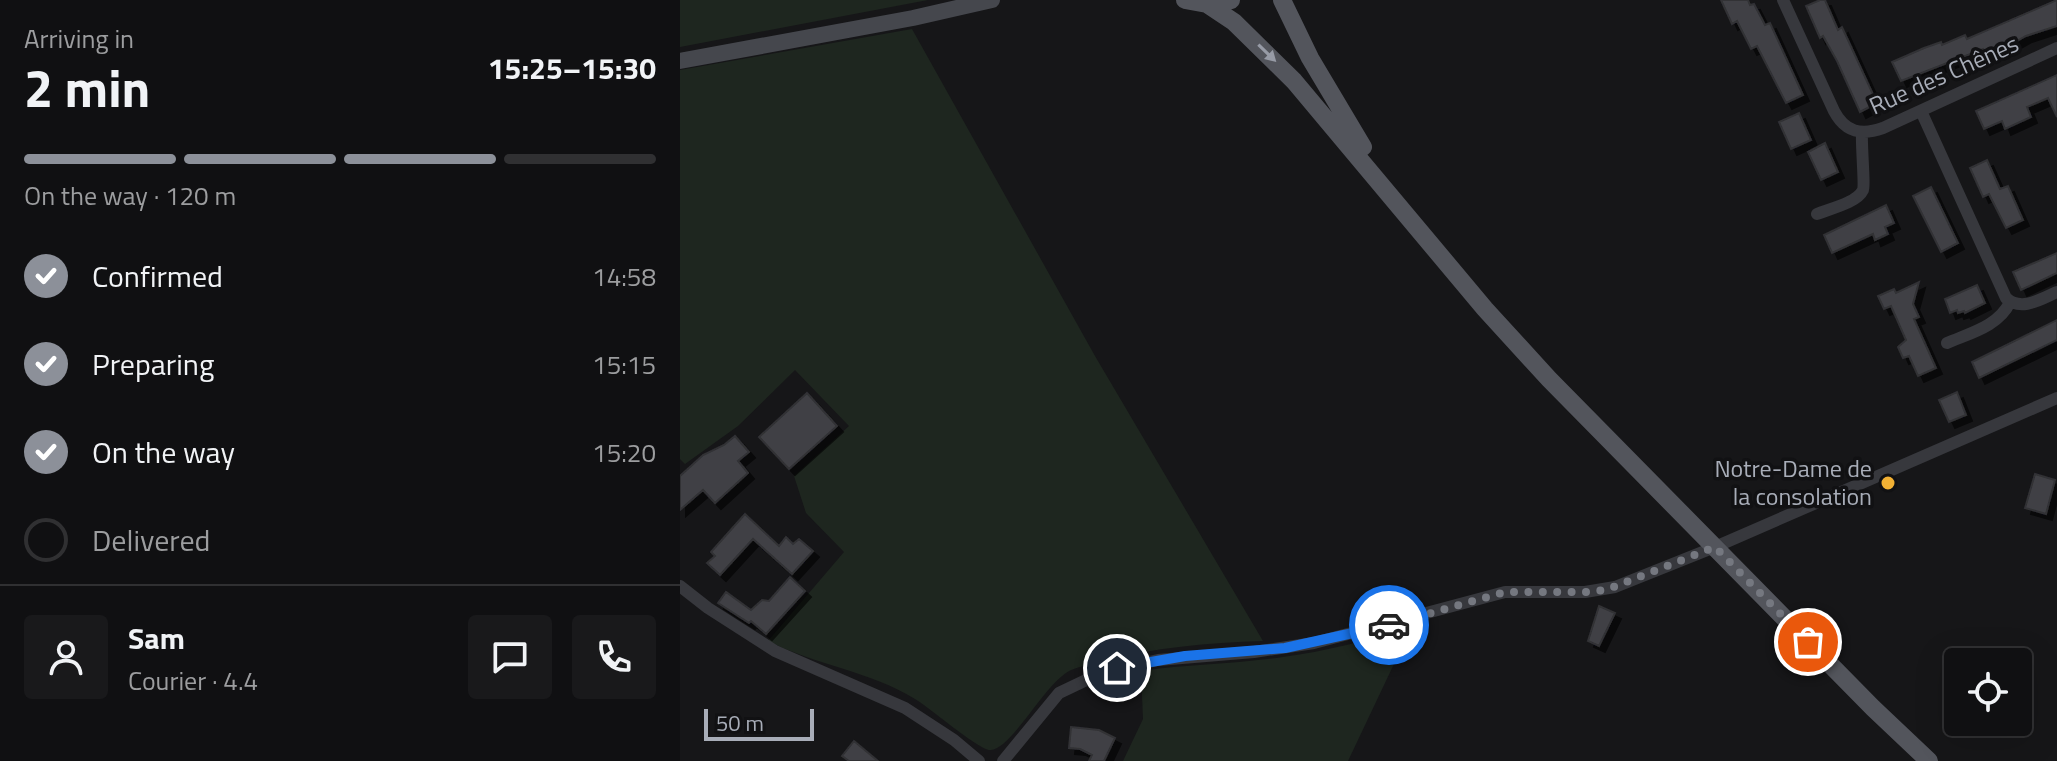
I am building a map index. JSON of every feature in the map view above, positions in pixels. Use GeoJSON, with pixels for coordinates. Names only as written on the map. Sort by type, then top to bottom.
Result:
{"type":"FeatureCollection","features":[{"type":"Feature","properties":{"kind":"main road"},"geometry":{"type":"LineString","coordinates":[[1185,0],[1207,4],[1231,0]]}},
{"type":"Feature","properties":{"kind":"main road"},"geometry":{"type":"LineString","coordinates":[[1282,0],[1330,93],[1401,206]]}},
{"type":"Feature","properties":{"kind":"main road"},"geometry":{"type":"LineString","coordinates":[[1207,4],[1234,22],[1281,67],[1532,362],[1929,761]]}},
{"type":"Feature","properties":{"kind":"street"},"geometry":{"type":"LineString","coordinates":[[680,61],[913,18],[992,0]]}},
{"type":"Feature","properties":{"kind":"street","name":"Rue des Chênes"},"geometry":{"type":"LineString","coordinates":[[1783,0],[1837,117],[1849,129],[1862,132],[1883,128],[2057,48]]}},
{"type":"Feature","properties":{"kind":"street"},"geometry":{"type":"LineString","coordinates":[[1921,111],[1996,278],[2010,302]]}},
{"type":"Feature","properties":{"kind":"street"},"geometry":{"type":"LineString","coordinates":[[1817,214],[1862,192],[1862,132]]}},
{"type":"Feature","properties":{"kind":"street"},"geometry":{"type":"LineString","coordinates":[[2010,302],[2025,304],[2057,292]]}},
{"type":"Feature","properties":{"kind":"street"},"geometry":{"type":"LineString","coordinates":[[1947,343],[1996,321],[2004,315],[2010,302]]}},
{"type":"Feature","properties":{"kind":"street"},"geometry":{"type":"LineString","coordinates":[[1003,761],[1059,693],[1103,672],[1158,660],[1254,652],[1314,643],[1505,592],[1606,590],[1715,547],[2057,398]]}},
{"type":"Feature","properties":{"kind":"street"},"geometry":{"type":"LineString","coordinates":[[680,586],[775,651],[916,715],[979,761]]}},
{"type":"Feature","properties":{"kind":"shaded area"},"geometry":{"type":"Polygon","coordinates":[[[680,0],[928,0],[680,47],[680,0]]]}},
{"type":"Feature","properties":{"kind":"shaded area"},"geometry":{"type":"Polygon","coordinates":[[[912,29],[1095,356],[1263,641],[1161,649],[1078,667],[1050,688],[1008,740],[990,750],[898,689],[768,641],[844,552],[806,513],[794,476],[849,426],[795,370],[738,426],[685,464],[680,459],[680,70],[912,29]]]}},
{"type":"Feature","properties":{"kind":"shaded area"},"geometry":{"type":"Polygon","coordinates":[[[1411,628],[1348,761],[1123,761],[1143,719],[1141,671],[1299,655],[1411,628]]]}},
{"type":"Feature","properties":{"kind":"building"},"geometry":{"type":"Polygon","coordinates":[[[1721,0],[1748,0],[1750,5],[1754,4],[1765,25],[1770,23],[1803,95],[1786,103],[1757,46],[1751,49],[1737,21],[1732,24],[1721,0]]]}},
{"type":"Feature","properties":{"kind":"building"},"geometry":{"type":"Polygon","coordinates":[[[1825,0],[1838,30],[1842,27],[1877,103],[1860,112],[1837,61],[1823,36],[1820,38],[1806,6],[1825,0]]]}},
{"type":"Feature","properties":{"kind":"building"},"geometry":{"type":"Polygon","coordinates":[[[2057,0],[2057,26],[2026,36],[1999,51],[1985,55],[1983,49],[1901,81],[1892,62],[1941,42],[1942,45],[1965,35],[1967,39],[2057,0]]]}},
{"type":"Feature","properties":{"kind":"building"},"geometry":{"type":"Polygon","coordinates":[[[2057,75],[2057,117],[2048,98],[2027,107],[2031,117],[2005,129],[2002,121],[1984,129],[1976,111],[2057,75]]]}},
{"type":"Feature","properties":{"kind":"building"},"geometry":{"type":"Polygon","coordinates":[[[1799,113],[1811,140],[1791,149],[1779,122],[1799,113]]]}},
{"type":"Feature","properties":{"kind":"building"},"geometry":{"type":"Polygon","coordinates":[[[1825,143],[1838,172],[1821,180],[1808,152],[1825,143]]]}},
{"type":"Feature","properties":{"kind":"building"},"geometry":{"type":"Polygon","coordinates":[[[1987,160],[2000,189],[2008,186],[2023,220],[2006,228],[1989,194],[1983,197],[1970,168],[1987,160]]]}},
{"type":"Feature","properties":{"kind":"building"},"geometry":{"type":"Polygon","coordinates":[[[1931,187],[1958,243],[1941,252],[1913,196],[1931,187]]]}},
{"type":"Feature","properties":{"kind":"building"},"geometry":{"type":"Polygon","coordinates":[[[1886,205],[1894,223],[1885,227],[1888,234],[1875,240],[1873,234],[1832,253],[1824,235],[1886,205]]]}},
{"type":"Feature","properties":{"kind":"building"},"geometry":{"type":"Polygon","coordinates":[[[2057,253],[2057,273],[2021,290],[2013,272],[2057,253]]]}},
{"type":"Feature","properties":{"kind":"building"},"geometry":{"type":"Polygon","coordinates":[[[1919,282],[1913,304],[1919,317],[1914,319],[1936,368],[1918,376],[1909,356],[1903,358],[1898,347],[1906,340],[1891,306],[1884,309],[1878,296],[1894,289],[1896,293],[1919,282]]]}},
{"type":"Feature","properties":{"kind":"building"},"geometry":{"type":"Polygon","coordinates":[[[1977,285],[1985,303],[1965,313],[1958,313],[1957,310],[1950,313],[1945,299],[1977,285]]]}},
{"type":"Feature","properties":{"kind":"building"},"geometry":{"type":"Polygon","coordinates":[[[2057,320],[2057,340],[1979,378],[1972,362],[2057,320]]]}},
{"type":"Feature","properties":{"kind":"building"},"geometry":{"type":"Polygon","coordinates":[[[1957,392],[1966,415],[1949,422],[1939,400],[1957,392]]]}},
{"type":"Feature","properties":{"kind":"building"},"geometry":{"type":"Polygon","coordinates":[[[807,393],[837,426],[789,469],[759,437],[807,393]]]}},
{"type":"Feature","properties":{"kind":"building"},"geometry":{"type":"Polygon","coordinates":[[[735,436],[749,452],[738,461],[748,473],[715,503],[703,490],[680,510],[680,476],[703,455],[735,436]]]}},
{"type":"Feature","properties":{"kind":"building"},"geometry":{"type":"Polygon","coordinates":[[[2035,474],[2055,480],[2046,514],[2025,508],[2035,474]]]}},
{"type":"Feature","properties":{"kind":"building"},"geometry":{"type":"Polygon","coordinates":[[[745,514],[779,546],[786,537],[793,544],[799,539],[813,551],[792,574],[753,539],[720,575],[707,563],[715,556],[711,552],[745,514]]]}},
{"type":"Feature","properties":{"kind":"building"},"geometry":{"type":"Polygon","coordinates":[[[790,577],[805,591],[766,634],[751,621],[749,623],[718,603],[726,592],[751,610],[762,600],[769,601],[790,577]]]}},
{"type":"Feature","properties":{"kind":"building"},"geometry":{"type":"Polygon","coordinates":[[[1599,606],[1615,613],[1599,646],[1588,641],[1599,606]]]}},
{"type":"Feature","properties":{"kind":"building"},"geometry":{"type":"Polygon","coordinates":[[[1071,727],[1099,730],[1115,738],[1104,761],[1089,761],[1092,755],[1069,748],[1071,727]]]}},
{"type":"Feature","properties":{"kind":"building"},"geometry":{"type":"Polygon","coordinates":[[[854,741],[878,761],[849,761],[842,756],[854,741]]]}},
{"type":"Feature","properties":{"kind":"way so far"},"geometry":{"type":"LineString","coordinates":[[1389,625],[1505,592],[1606,590],[1715,547],[1808,642]]}},
{"type":"Feature","properties":{"kind":"place","name":"Notre-Dame de la consolation"},"geometry":{"type":"Point","coordinates":[1888,483]}},
{"type":"Feature","properties":{"kind":"route"},"geometry":{"type":"LineString","coordinates":[[1117,668],[1185,656],[1285,648],[1389,625]]}}]}
